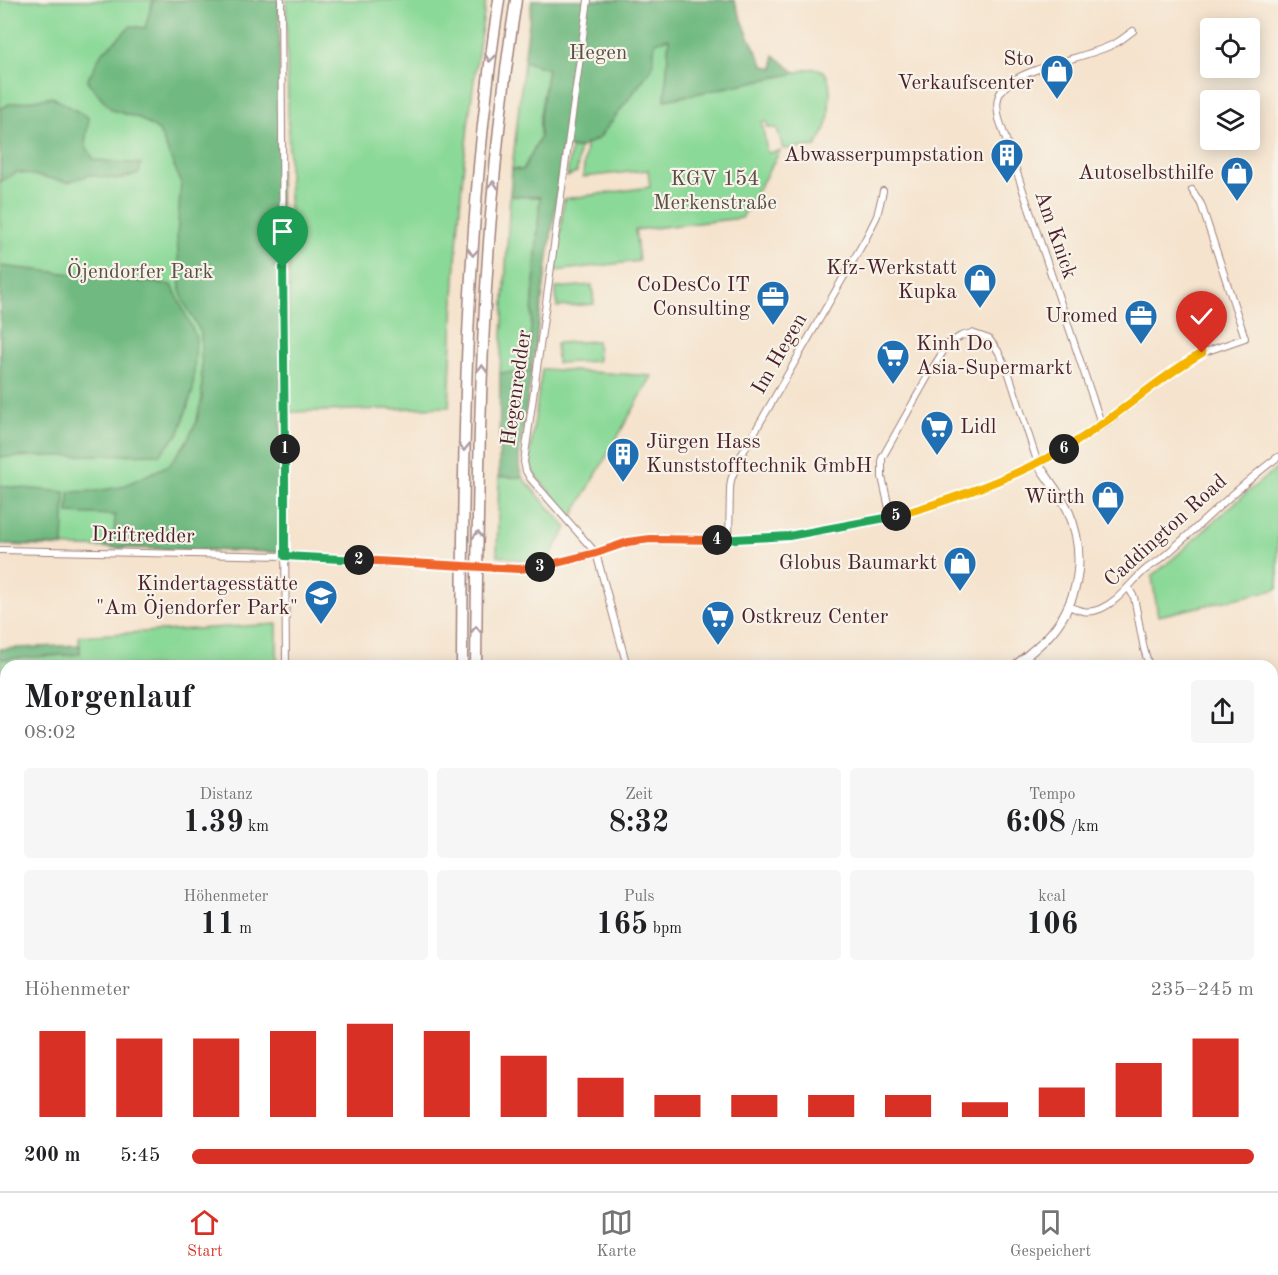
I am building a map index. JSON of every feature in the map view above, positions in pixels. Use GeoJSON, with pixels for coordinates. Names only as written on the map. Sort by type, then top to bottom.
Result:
{"type":"FeatureCollection","features":[{"type":"Feature","properties":{"kind":"highway"},"geometry":{"type":"LineString","coordinates":[[462,660],[465,433],[470,290],[482,124],[499,0]]}},
{"type":"Feature","properties":{"kind":"highway"},"geometry":{"type":"LineString","coordinates":[[476,660],[482,348],[499,124],[516,0]]}},
{"type":"Feature","properties":{"kind":"street"},"geometry":{"type":"LineString","coordinates":[[281,0],[286,660]]}},
{"type":"Feature","properties":{"kind":"street","name":"Hegenredder"},"geometry":{"type":"LineString","coordinates":[[588,0],[524,462],[530,478],[596,553]]}},
{"type":"Feature","properties":{"kind":"street","name":"Am Knick"},"geometry":{"type":"LineString","coordinates":[[1102,426],[996,107],[1004,87],[1023,75],[1115,44],[1133,31]]}},
{"type":"Feature","properties":{"kind":"street"},"geometry":{"type":"LineString","coordinates":[[285,556],[494,568],[535,568],[596,553],[626,542],[650,539],[729,540],[789,536],[891,517],[949,500],[1038,464],[1102,426],[1182,364],[1202,353],[1245,338],[1201,204],[1192,190]]}},
{"type":"Feature","properties":{"kind":"street","name":"Im Hegen"},"geometry":{"type":"LineString","coordinates":[[729,540],[730,480],[738,460],[866,238],[877,216],[883,191]]}},
{"type":"Feature","properties":{"kind":"street"},"geometry":{"type":"LineString","coordinates":[[891,517],[882,477],[882,458],[948,344],[961,336],[972,333],[989,339],[1008,371],[1038,464],[1067,509],[1078,541],[1079,570],[1069,606],[1051,633],[1022,660]]}},
{"type":"Feature","properties":{"kind":"street","name":"Caddington Road"},"geometry":{"type":"LineString","coordinates":[[1069,606],[1091,612],[1108,604],[1278,457]]}},
{"type":"Feature","properties":{"kind":"street","name":"Driftredder"},"geometry":{"type":"LineString","coordinates":[[0,550],[285,556]]}},
{"type":"Feature","properties":{"kind":"street"},"geometry":{"type":"LineString","coordinates":[[596,553],[625,660]]}},
{"type":"Feature","properties":{"kind":"street"},"geometry":{"type":"LineString","coordinates":[[1128,587],[1134,597],[1147,660]]}},
{"type":"Feature","properties":{"kind":"green space","name":"Öjendorfer Park"},"geometry":{"type":"Polygon","coordinates":[[[0,0],[279,0],[282,548],[278,552],[0,545],[0,0]]]}},
{"type":"Feature","properties":{"kind":"green space"},"geometry":{"type":"Polygon","coordinates":[[[153,0],[279,0],[282,548],[278,552],[105,547],[106,537],[114,537],[115,515],[68,513],[69,492],[121,487],[169,465],[185,444],[196,423],[202,398],[201,333],[180,290],[177,235],[181,182],[159,131],[139,118],[112,110],[87,81],[101,54],[131,26],[145,28],[153,0]]]}},
{"type":"Feature","properties":{"kind":"green space"},"geometry":{"type":"Polygon","coordinates":[[[286,0],[486,0],[461,190],[449,407],[289,412],[289,164],[286,0]]]}},
{"type":"Feature","properties":{"kind":"green space","name":"Hegen"},"geometry":{"type":"Polygon","coordinates":[[[532,0],[734,0],[764,66],[774,68],[774,55],[796,73],[665,100],[669,38],[655,42],[652,68],[599,138],[579,148],[564,147],[519,457],[522,477],[499,477],[500,373],[528,373],[540,197],[510,196],[512,169],[523,170],[540,137],[540,116],[548,69],[524,61],[532,0]]]}},
{"type":"Feature","properties":{"kind":"green space","name":"KGV 154 Merkenstraße"},"geometry":{"type":"Polygon","coordinates":[[[669,37],[665,100],[816,68],[822,70],[829,80],[829,118],[825,130],[816,146],[783,149],[777,128],[768,128],[767,122],[762,122],[767,153],[780,151],[742,218],[635,230],[639,261],[555,271],[564,199],[650,187],[648,170],[583,177],[586,145],[599,138],[652,68],[655,42],[669,37]]]}},
{"type":"Feature","properties":{"kind":"green space"},"geometry":{"type":"Polygon","coordinates":[[[524,61],[548,69],[540,116],[540,137],[523,170],[512,169],[524,61]]]}},
{"type":"Feature","properties":{"kind":"green space"},"geometry":{"type":"Polygon","coordinates":[[[52,97],[89,118],[85,144],[94,160],[141,164],[139,174],[118,179],[89,175],[68,182],[17,172],[0,182],[0,109],[9,104],[52,97]]]}},
{"type":"Feature","properties":{"kind":"green space"},"geometry":{"type":"Polygon","coordinates":[[[571,148],[579,148],[577,172],[567,177],[571,148]]]}},
{"type":"Feature","properties":{"kind":"green space"},"geometry":{"type":"Polygon","coordinates":[[[510,196],[540,197],[528,374],[500,373],[510,196]]]}},
{"type":"Feature","properties":{"kind":"green space"},"geometry":{"type":"Polygon","coordinates":[[[0,266],[172,285],[196,337],[193,390],[179,433],[160,454],[0,457],[0,266]]]}},
{"type":"Feature","properties":{"kind":"green space"},"geometry":{"type":"Polygon","coordinates":[[[592,285],[594,304],[557,307],[556,288],[592,285]]]}},
{"type":"Feature","properties":{"kind":"green space"},"geometry":{"type":"Polygon","coordinates":[[[597,341],[598,361],[557,363],[556,343],[597,341]]]}},
{"type":"Feature","properties":{"kind":"green space"},"geometry":{"type":"Polygon","coordinates":[[[542,369],[652,376],[572,517],[533,473],[529,460],[542,369]]]}},
{"type":"Feature","properties":{"kind":"green space"},"geometry":{"type":"Polygon","coordinates":[[[1278,468],[1278,589],[1158,616],[1152,576],[1278,468]]]}},
{"type":"Feature","properties":{"kind":"green space"},"geometry":{"type":"Polygon","coordinates":[[[499,477],[522,477],[567,528],[548,559],[528,562],[497,555],[499,477]]]}},
{"type":"Feature","properties":{"kind":"green space"},"geometry":{"type":"Polygon","coordinates":[[[0,486],[65,492],[63,546],[0,544],[0,486]]]}},
{"type":"Feature","properties":{"kind":"green space"},"geometry":{"type":"Polygon","coordinates":[[[277,624],[277,660],[0,660],[80,654],[79,636],[277,624]]]}},
{"type":"Feature","properties":{"kind":"green space"},"geometry":{"type":"Polygon","coordinates":[[[80,645],[80,654],[0,659],[0,649],[80,645]]]}},
{"type":"Feature","properties":{"kind":"place","name":"Sto Verkaufscenter"},"geometry":{"type":"Point","coordinates":[1057,100]}},
{"type":"Feature","properties":{"kind":"place","name":"Abwasserpumpstation"},"geometry":{"type":"Point","coordinates":[1007,184]}},
{"type":"Feature","properties":{"kind":"place","name":"Autoselbsthilfe"},"geometry":{"type":"Point","coordinates":[1237,202]}},
{"type":"Feature","properties":{"kind":"place","name":"Kfz-Werkstatt Kupka"},"geometry":{"type":"Point","coordinates":[980,309]}},
{"type":"Feature","properties":{"kind":"place","name":"CoDesCo IT Consulting"},"geometry":{"type":"Point","coordinates":[773,326]}},
{"type":"Feature","properties":{"kind":"place","name":"Uromed"},"geometry":{"type":"Point","coordinates":[1141,345]}},
{"type":"Feature","properties":{"kind":"place","name":"Kinh Do Asia-Supermarkt"},"geometry":{"type":"Point","coordinates":[893,385]}},
{"type":"Feature","properties":{"kind":"place","name":"Lidl"},"geometry":{"type":"Point","coordinates":[937,456]}},
{"type":"Feature","properties":{"kind":"place","name":"Jürgen Hass Kunststofftechnik GmbH"},"geometry":{"type":"Point","coordinates":[623,483]}},
{"type":"Feature","properties":{"kind":"place","name":"Würth"},"geometry":{"type":"Point","coordinates":[1108,526]}},
{"type":"Feature","properties":{"kind":"place","name":"Globus Baumarkt"},"geometry":{"type":"Point","coordinates":[960,592]}},
{"type":"Feature","properties":{"kind":"place","name":"Kindertagesstätte \"Am Öjendorfer Park\""},"geometry":{"type":"Point","coordinates":[321,625]}},
{"type":"Feature","properties":{"kind":"place","name":"Ostkreuz Center"},"geometry":{"type":"Point","coordinates":[718,646]}},
{"type":"Feature","properties":{"kind":"route"},"geometry":{"type":"LineString","coordinates":[[283,268],[285,556],[518,569],[535,568],[596,553],[628,542],[650,539],[729,540],[784,536],[891,517],[949,500],[1038,464],[1102,426],[1182,364],[1202,353]]}}]}
